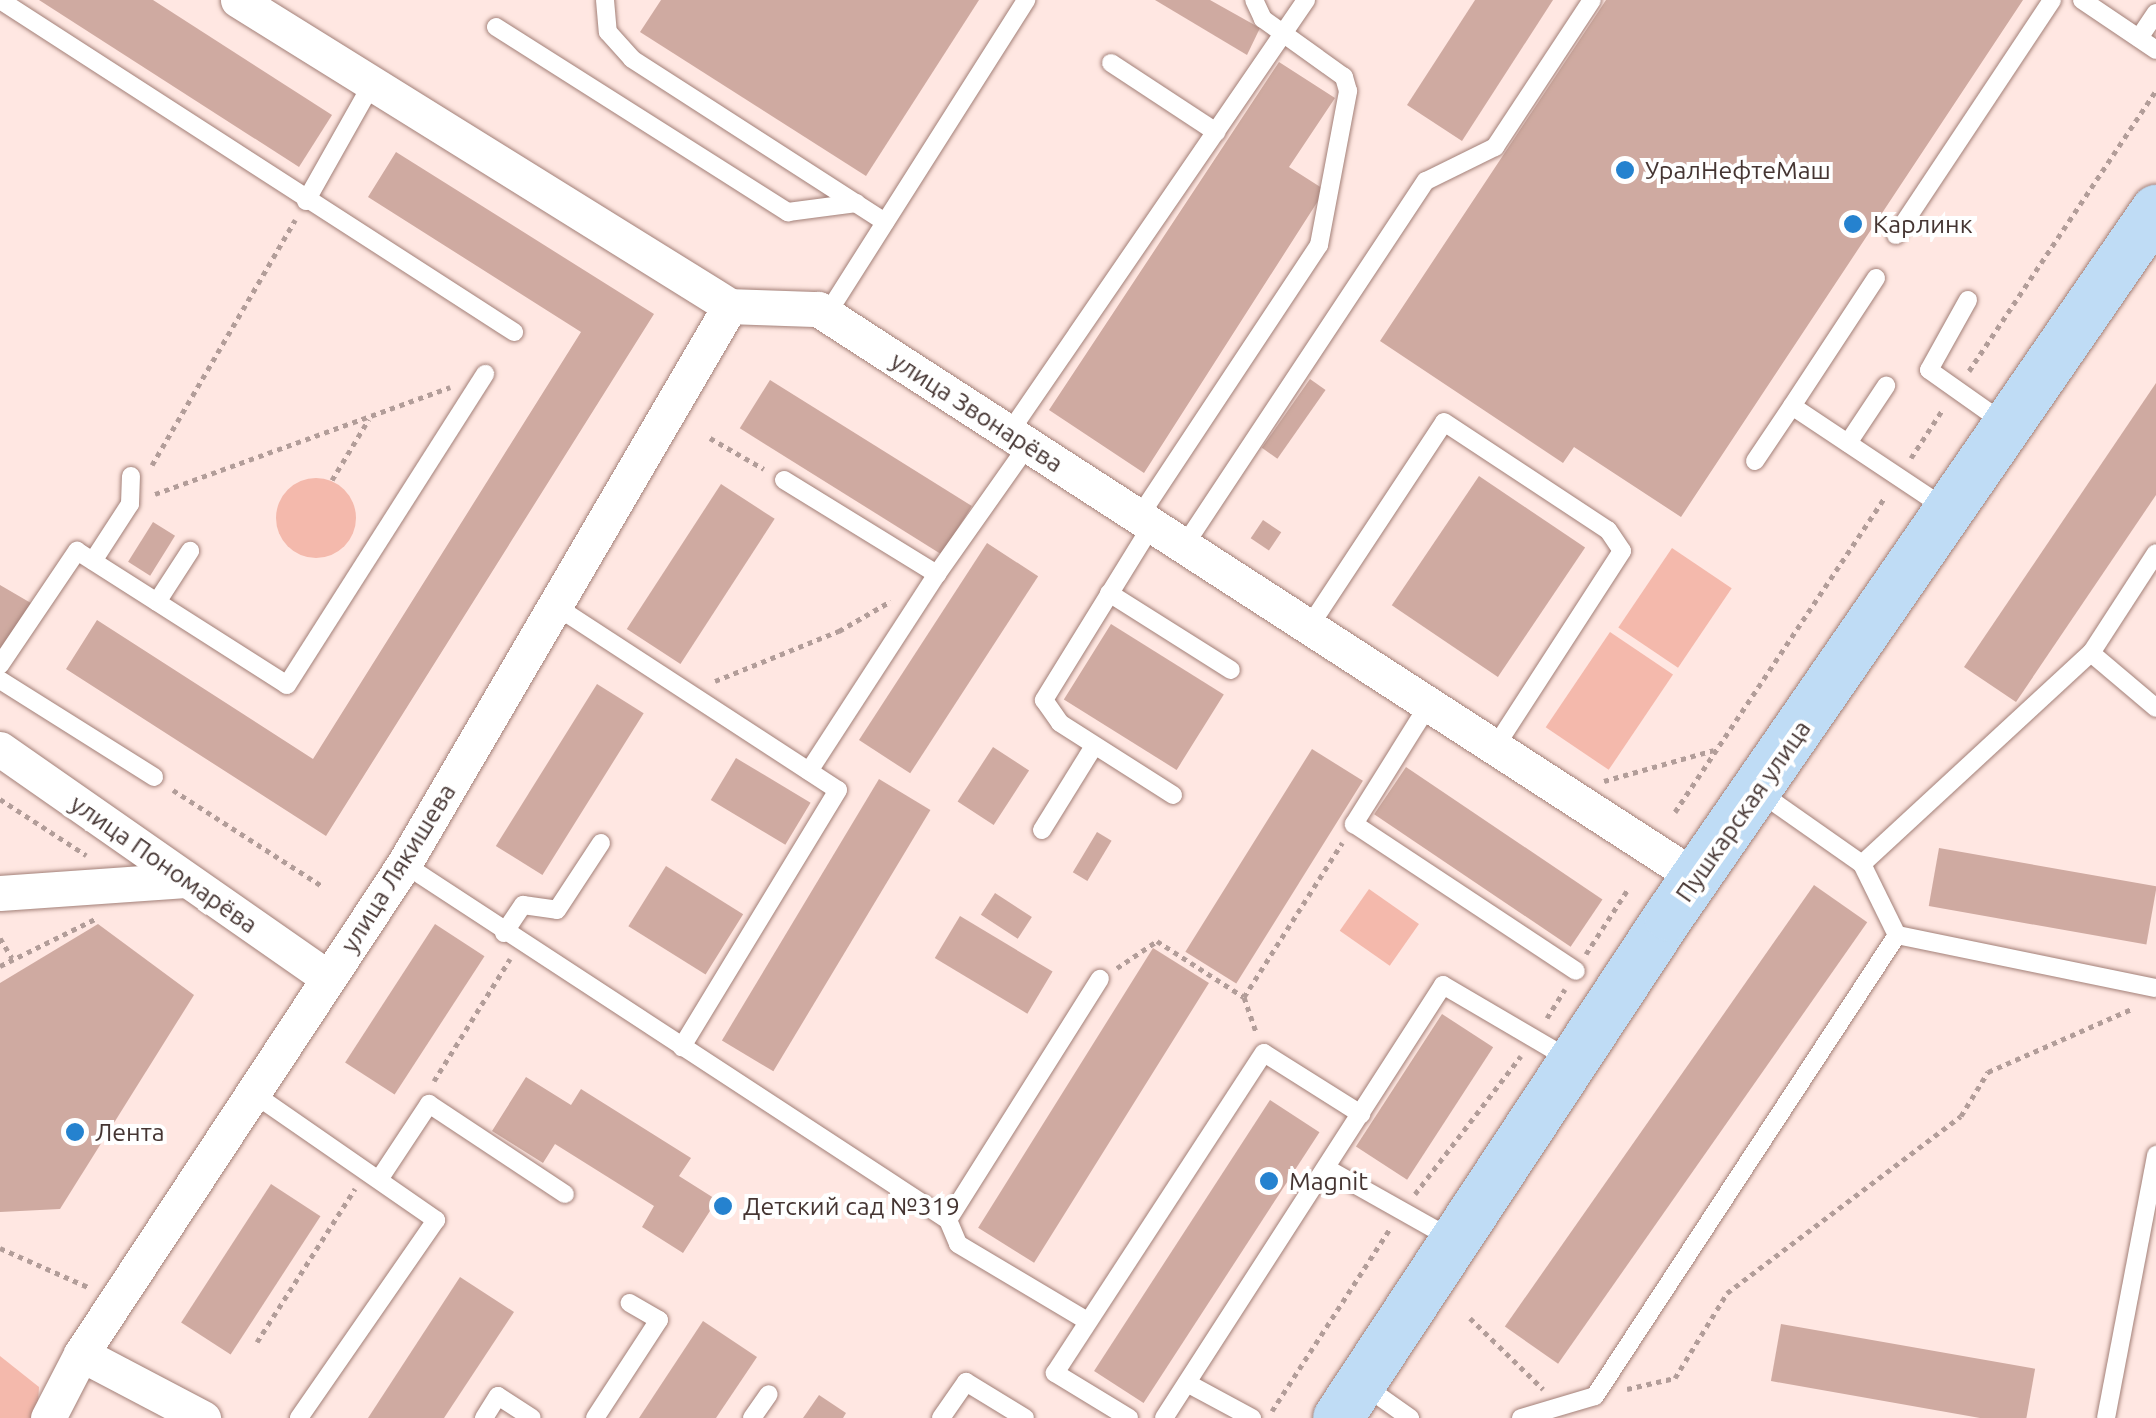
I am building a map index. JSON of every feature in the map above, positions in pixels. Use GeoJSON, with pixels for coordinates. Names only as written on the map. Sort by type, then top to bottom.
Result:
{"type":"FeatureCollection","features":[{"type":"Feature","properties":{"kind":"main road","name":"Пушкарская улица"},"geometry":{"type":"LineString","coordinates":[[1350,1401],[1452,1239],[1555,1051],[1697,878],[2156,210]]}},
{"type":"Feature","properties":{"kind":"street","name":"улица Звонарёва"},"geometry":{"type":"LineString","coordinates":[[238,0],[730,306],[826,314],[1697,878]]}},
{"type":"Feature","properties":{"kind":"street","name":"улица Лякишева"},"geometry":{"type":"LineString","coordinates":[[48,1418],[81,1354],[257,1096],[328,978],[404,864],[730,306]]}},
{"type":"Feature","properties":{"kind":"street","name":"улица Пономарёва"},"geometry":{"type":"LineString","coordinates":[[0,750],[328,978]]}},
{"type":"Feature","properties":{"kind":"street"},"geometry":{"type":"LineString","coordinates":[[0,893],[186,880]]}},
{"type":"Feature","properties":{"kind":"street"},"geometry":{"type":"LineString","coordinates":[[81,1354],[203,1418]]}},
{"type":"Feature","properties":{"kind":"lane"},"geometry":{"type":"LineString","coordinates":[[0,0],[514,332]]}},
{"type":"Feature","properties":{"kind":"lane"},"geometry":{"type":"LineString","coordinates":[[605,0],[608,32],[632,60],[886,222]]}},
{"type":"Feature","properties":{"kind":"lane"},"geometry":{"type":"LineString","coordinates":[[826,314],[1026,0]]}},
{"type":"Feature","properties":{"kind":"lane"},"geometry":{"type":"LineString","coordinates":[[1174,795],[1048,714],[1044,700],[1109,593],[1146,521],[1320,246],[1348,91],[1344,77],[1263,19],[1254,0]]}},
{"type":"Feature","properties":{"kind":"lane"},"geometry":{"type":"LineString","coordinates":[[809,771],[937,574],[1018,439],[1306,0]]}},
{"type":"Feature","properties":{"kind":"lane"},"geometry":{"type":"LineString","coordinates":[[1184,546],[1426,181],[1495,146],[1592,0]]}},
{"type":"Feature","properties":{"kind":"lane"},"geometry":{"type":"LineString","coordinates":[[1896,235],[2052,0]]}},
{"type":"Feature","properties":{"kind":"lane"},"geometry":{"type":"LineString","coordinates":[[2082,0],[2156,50]]}},
{"type":"Feature","properties":{"kind":"lane"},"geometry":{"type":"LineString","coordinates":[[2139,38],[2156,13]]}},
{"type":"Feature","properties":{"kind":"lane"},"geometry":{"type":"LineString","coordinates":[[496,27],[788,212],[856,203]]}},
{"type":"Feature","properties":{"kind":"lane"},"geometry":{"type":"LineString","coordinates":[[1111,63],[1216,132]]}},
{"type":"Feature","properties":{"kind":"lane"},"geometry":{"type":"LineString","coordinates":[[306,201],[373,82]]}},
{"type":"Feature","properties":{"kind":"lane"},"geometry":{"type":"LineString","coordinates":[[1755,461],[1876,278]]}},
{"type":"Feature","properties":{"kind":"lane"},"geometry":{"type":"LineString","coordinates":[[1968,300],[1928,362],[1956,391],[2009,426]]}},
{"type":"Feature","properties":{"kind":"lane"},"geometry":{"type":"LineString","coordinates":[[0,665],[77,550],[287,685],[484,374]]}},
{"type":"Feature","properties":{"kind":"lane"},"geometry":{"type":"LineString","coordinates":[[1848,444],[1886,386]]}},
{"type":"Feature","properties":{"kind":"lane"},"geometry":{"type":"LineString","coordinates":[[1792,406],[1950,512]]}},
{"type":"Feature","properties":{"kind":"lane"},"geometry":{"type":"LineString","coordinates":[[1308,626],[1444,422],[1608,530],[1622,551],[1495,747]]}},
{"type":"Feature","properties":{"kind":"lane"},"geometry":{"type":"LineString","coordinates":[[93,561],[130,504],[131,476]]}},
{"type":"Feature","properties":{"kind":"lane"},"geometry":{"type":"LineString","coordinates":[[784,480],[937,574]]}},
{"type":"Feature","properties":{"kind":"lane"},"geometry":{"type":"LineString","coordinates":[[157,602],[190,551]]}},
{"type":"Feature","properties":{"kind":"lane"},"geometry":{"type":"LineString","coordinates":[[1862,864],[2091,653],[2156,553]]}},
{"type":"Feature","properties":{"kind":"lane"},"geometry":{"type":"LineString","coordinates":[[1109,593],[1231,670]]}},
{"type":"Feature","properties":{"kind":"lane"},"geometry":{"type":"LineString","coordinates":[[557,606],[838,790],[682,1047]]}},
{"type":"Feature","properties":{"kind":"lane"},"geometry":{"type":"LineString","coordinates":[[2091,653],[2156,708]]}},
{"type":"Feature","properties":{"kind":"lane"},"geometry":{"type":"LineString","coordinates":[[0,680],[154,777]]}},
{"type":"Feature","properties":{"kind":"lane"},"geometry":{"type":"LineString","coordinates":[[1429,704],[1354,824],[1576,970]]}},
{"type":"Feature","properties":{"kind":"lane"},"geometry":{"type":"LineString","coordinates":[[1042,830],[1094,746]]}},
{"type":"Feature","properties":{"kind":"lane"},"geometry":{"type":"LineString","coordinates":[[1758,791],[1862,864],[1897,935]]}},
{"type":"Feature","properties":{"kind":"lane"},"geometry":{"type":"LineString","coordinates":[[512,938],[524,904],[557,910],[601,843]]}},
{"type":"Feature","properties":{"kind":"lane"},"geometry":{"type":"LineString","coordinates":[[404,864],[948,1220],[958,1244],[1087,1320]]}},
{"type":"Feature","properties":{"kind":"lane"},"geometry":{"type":"LineString","coordinates":[[1897,935],[2156,988]]}},
{"type":"Feature","properties":{"kind":"lane"},"geometry":{"type":"LineString","coordinates":[[1530,1416],[1594,1396],[1897,935]]}},
{"type":"Feature","properties":{"kind":"lane"},"geometry":{"type":"LineString","coordinates":[[948,1220],[1100,980]]}},
{"type":"Feature","properties":{"kind":"lane"},"geometry":{"type":"LineString","coordinates":[[1164,1418],[1443,986],[1555,1051]]}},
{"type":"Feature","properties":{"kind":"lane"},"geometry":{"type":"LineString","coordinates":[[1129,1418],[1055,1373],[1264,1054],[1361,1114]]}},
{"type":"Feature","properties":{"kind":"lane"},"geometry":{"type":"LineString","coordinates":[[257,1096],[436,1220],[299,1418]]}},
{"type":"Feature","properties":{"kind":"lane"},"geometry":{"type":"LineString","coordinates":[[374,1174],[429,1104],[565,1194]]}},
{"type":"Feature","properties":{"kind":"lane"},"geometry":{"type":"LineString","coordinates":[[2106,1418],[2156,1155]]}},
{"type":"Feature","properties":{"kind":"lane"},"geometry":{"type":"LineString","coordinates":[[1326,1168],[1452,1239]]}},
{"type":"Feature","properties":{"kind":"lane"},"geometry":{"type":"LineString","coordinates":[[594,1418],[658,1320],[628,1303]]}},
{"type":"Feature","properties":{"kind":"lane"},"geometry":{"type":"LineString","coordinates":[[941,1418],[966,1382],[1025,1418]]}},
{"type":"Feature","properties":{"kind":"lane"},"geometry":{"type":"LineString","coordinates":[[1187,1384],[1252,1418]]}},
{"type":"Feature","properties":{"kind":"lane"},"geometry":{"type":"LineString","coordinates":[[752,1418],[769,1394]]}},
{"type":"Feature","properties":{"kind":"lane"},"geometry":{"type":"LineString","coordinates":[[484,1418],[498,1396],[532,1418]]}},
{"type":"Feature","properties":{"kind":"lane"},"geometry":{"type":"LineString","coordinates":[[1350,1401],[1410,1418]]}},
{"type":"Feature","properties":{"kind":"lane"},"geometry":{"type":"LineString","coordinates":[[1530,1416],[1568,1418]]}},
{"type":"Feature","properties":{"kind":"path"},"geometry":{"type":"LineString","coordinates":[[1675,812],[2156,91]]}},
{"type":"Feature","properties":{"kind":"path"},"geometry":{"type":"LineString","coordinates":[[130,504],[306,201]]}},
{"type":"Feature","properties":{"kind":"path"},"geometry":{"type":"LineString","coordinates":[[130,504],[484,374]]}},
{"type":"Feature","properties":{"kind":"path"},"geometry":{"type":"LineString","coordinates":[[332,480],[371,416]]}},
{"type":"Feature","properties":{"kind":"path"},"geometry":{"type":"LineString","coordinates":[[710,438],[784,480]]}},
{"type":"Feature","properties":{"kind":"path"},"geometry":{"type":"LineString","coordinates":[[685,693],[838,632],[937,574]]}},
{"type":"Feature","properties":{"kind":"path"},"geometry":{"type":"LineString","coordinates":[[1596,783],[1717,750]]}},
{"type":"Feature","properties":{"kind":"path"},"geometry":{"type":"LineString","coordinates":[[154,777],[322,886]]}},
{"type":"Feature","properties":{"kind":"path"},"geometry":{"type":"LineString","coordinates":[[0,799],[130,884]]}},
{"type":"Feature","properties":{"kind":"path"},"geometry":{"type":"LineString","coordinates":[[1244,997],[1354,824]]}},
{"type":"Feature","properties":{"kind":"path"},"geometry":{"type":"LineString","coordinates":[[1267,1418],[1403,1210],[1555,1051],[1576,970],[1628,889]]}},
{"type":"Feature","properties":{"kind":"path"},"geometry":{"type":"LineString","coordinates":[[0,966],[30,948],[44,950],[98,917]]}},
{"type":"Feature","properties":{"kind":"path"},"geometry":{"type":"LineString","coordinates":[[0,938],[12,958]]}},
{"type":"Feature","properties":{"kind":"path"},"geometry":{"type":"LineString","coordinates":[[429,1104],[436,1075],[512,938]]}},
{"type":"Feature","properties":{"kind":"path"},"geometry":{"type":"LineString","coordinates":[[1100,980],[1157,940],[1244,997],[1264,1054]]}},
{"type":"Feature","properties":{"kind":"path"},"geometry":{"type":"LineString","coordinates":[[1470,1318],[1543,1390],[1594,1396],[1675,1378],[1727,1293],[1961,1116],[1988,1072],[2138,1006]]}},
{"type":"Feature","properties":{"kind":"path"},"geometry":{"type":"LineString","coordinates":[[256,1342],[374,1174]]}},
{"type":"Feature","properties":{"kind":"path"},"geometry":{"type":"LineString","coordinates":[[0,1248],[105,1292]]}},
{"type":"Feature","properties":{"kind":"shaded area"},"geometry":{"type":"Polygon","coordinates":[[[316,478],[331,481],[344,490],[353,503],[353,533],[344,546],[331,555],[316,558],[301,555],[288,546],[279,533],[276,518],[279,503],[288,490],[301,481],[316,478]]]}},
{"type":"Feature","properties":{"kind":"shaded area"},"geometry":{"type":"Polygon","coordinates":[[[1672,548],[1732,588],[1678,668],[1618,628],[1672,548]]]}},
{"type":"Feature","properties":{"kind":"shaded area"},"geometry":{"type":"Polygon","coordinates":[[[1610,632],[1673,674],[1609,770],[1546,727],[1610,632]]]}},
{"type":"Feature","properties":{"kind":"shaded area"},"geometry":{"type":"Polygon","coordinates":[[[1369,889],[1419,924],[1390,966],[1340,931],[1369,889]]]}},
{"type":"Feature","properties":{"kind":"shaded area"},"geometry":{"type":"Polygon","coordinates":[[[0,1356],[39,1387],[37,1418],[0,1418],[0,1356]]]}},
{"type":"Feature","properties":{"kind":"building"},"geometry":{"type":"Polygon","coordinates":[[[39,0],[153,0],[332,115],[299,167],[39,0]]]}},
{"type":"Feature","properties":{"kind":"building"},"geometry":{"type":"Polygon","coordinates":[[[661,0],[979,0],[866,176],[640,32],[661,0]]]}},
{"type":"Feature","properties":{"kind":"building"},"geometry":{"type":"Polygon","coordinates":[[[1155,0],[1210,0],[1260,28],[1247,55],[1155,0]]]}},
{"type":"Feature","properties":{"kind":"building"},"geometry":{"type":"Polygon","coordinates":[[[1475,0],[1553,0],[1462,141],[1407,105],[1475,0]]]}},
{"type":"Feature","properties":{"kind":"building"},"geometry":{"type":"Polygon","coordinates":[[[1606,0],[2023,0],[1681,517],[1574,447],[1563,463],[1380,341],[1606,0]]]}},
{"type":"Feature","properties":{"kind":"building"},"geometry":{"type":"Polygon","coordinates":[[[1279,62],[1335,98],[1289,167],[1325,190],[1144,473],[1049,410],[1279,62]]]}},
{"type":"Feature","properties":{"kind":"building"},"geometry":{"type":"Polygon","coordinates":[[[396,152],[654,314],[326,836],[66,669],[97,620],[313,759],[581,332],[368,197],[396,152]]]}},
{"type":"Feature","properties":{"kind":"building"},"geometry":{"type":"Polygon","coordinates":[[[1310,379],[1326,390],[1277,459],[1262,448],[1310,379]]]}},
{"type":"Feature","properties":{"kind":"building"},"geometry":{"type":"Polygon","coordinates":[[[770,380],[972,506],[942,554],[740,428],[770,380]]]}},
{"type":"Feature","properties":{"kind":"building"},"geometry":{"type":"Polygon","coordinates":[[[2156,383],[2156,495],[2016,702],[1964,667],[2156,383]]]}},
{"type":"Feature","properties":{"kind":"building"},"geometry":{"type":"Polygon","coordinates":[[[1479,476],[1585,548],[1498,677],[1392,605],[1479,476]]]}},
{"type":"Feature","properties":{"kind":"building"},"geometry":{"type":"Polygon","coordinates":[[[721,484],[775,519],[680,664],[627,629],[721,484]]]}},
{"type":"Feature","properties":{"kind":"building"},"geometry":{"type":"Polygon","coordinates":[[[1263,520],[1281,532],[1269,551],[1251,538],[1263,520]]]}},
{"type":"Feature","properties":{"kind":"building"},"geometry":{"type":"Polygon","coordinates":[[[153,522],[175,536],[150,576],[128,562],[153,522]]]}},
{"type":"Feature","properties":{"kind":"building"},"geometry":{"type":"Polygon","coordinates":[[[987,543],[1038,576],[910,773],[859,740],[987,543]]]}},
{"type":"Feature","properties":{"kind":"building"},"geometry":{"type":"Polygon","coordinates":[[[0,585],[36,606],[0,659],[0,585]]]}},
{"type":"Feature","properties":{"kind":"building"},"geometry":{"type":"Polygon","coordinates":[[[1111,624],[1224,694],[1177,770],[1064,699],[1111,624]]]}},
{"type":"Feature","properties":{"kind":"building"},"geometry":{"type":"Polygon","coordinates":[[[597,684],[644,713],[542,875],[496,846],[597,684]]]}},
{"type":"Feature","properties":{"kind":"building"},"geometry":{"type":"Polygon","coordinates":[[[993,747],[1029,770],[994,825],[958,802],[993,747]]]}},
{"type":"Feature","properties":{"kind":"building"},"geometry":{"type":"Polygon","coordinates":[[[1312,749],[1363,781],[1236,983],[1185,952],[1312,749]]]}},
{"type":"Feature","properties":{"kind":"building"},"geometry":{"type":"Polygon","coordinates":[[[736,758],[811,803],[785,845],[711,800],[736,758]]]}},
{"type":"Feature","properties":{"kind":"building"},"geometry":{"type":"Polygon","coordinates":[[[1406,767],[1602,900],[1571,947],[1374,814],[1406,767]]]}},
{"type":"Feature","properties":{"kind":"building"},"geometry":{"type":"Polygon","coordinates":[[[879,779],[930,810],[773,1071],[722,1040],[879,779]]]}},
{"type":"Feature","properties":{"kind":"building"},"geometry":{"type":"Polygon","coordinates":[[[1097,832],[1112,841],[1087,881],[1073,872],[1097,832]]]}},
{"type":"Feature","properties":{"kind":"building"},"geometry":{"type":"Polygon","coordinates":[[[1939,848],[2156,886],[2146,944],[1929,906],[1939,848]]]}},
{"type":"Feature","properties":{"kind":"building"},"geometry":{"type":"Polygon","coordinates":[[[666,866],[743,914],[706,974],[628,926],[666,866]]]}},
{"type":"Feature","properties":{"kind":"building"},"geometry":{"type":"Polygon","coordinates":[[[1814,885],[1867,922],[1558,1364],[1505,1327],[1814,885]]]}},
{"type":"Feature","properties":{"kind":"building"},"geometry":{"type":"Polygon","coordinates":[[[995,893],[1032,917],[1018,939],[981,915],[995,893]]]}},
{"type":"Feature","properties":{"kind":"building"},"geometry":{"type":"Polygon","coordinates":[[[960,916],[1053,972],[1027,1014],[935,958],[960,916]]]}},
{"type":"Feature","properties":{"kind":"building"},"geometry":{"type":"Polygon","coordinates":[[[98,924],[194,995],[60,1209],[0,1212],[0,983],[98,924]]]}},
{"type":"Feature","properties":{"kind":"building"},"geometry":{"type":"Polygon","coordinates":[[[435,924],[484,956],[395,1095],[345,1062],[435,924]]]}},
{"type":"Feature","properties":{"kind":"building"},"geometry":{"type":"Polygon","coordinates":[[[1153,948],[1209,983],[1034,1263],[978,1228],[1153,948]]]}},
{"type":"Feature","properties":{"kind":"building"},"geometry":{"type":"Polygon","coordinates":[[[1442,1014],[1493,1047],[1407,1180],[1356,1147],[1442,1014]]]}},
{"type":"Feature","properties":{"kind":"building"},"geometry":{"type":"Polygon","coordinates":[[[526,1077],[571,1105],[581,1089],[691,1158],[679,1176],[717,1200],[683,1253],[642,1227],[654,1206],[555,1144],[543,1163],[492,1131],[526,1077]]]}},
{"type":"Feature","properties":{"kind":"building"},"geometry":{"type":"Polygon","coordinates":[[[1270,1100],[1319,1132],[1144,1403],[1094,1371],[1270,1100]]]}},
{"type":"Feature","properties":{"kind":"building"},"geometry":{"type":"Polygon","coordinates":[[[271,1184],[320,1216],[231,1355],[181,1322],[271,1184]]]}},
{"type":"Feature","properties":{"kind":"building"},"geometry":{"type":"Polygon","coordinates":[[[460,1277],[514,1312],[444,1418],[368,1418],[460,1277]]]}},
{"type":"Feature","properties":{"kind":"building"},"geometry":{"type":"Polygon","coordinates":[[[703,1321],[757,1357],[716,1418],[639,1418],[703,1321]]]}},
{"type":"Feature","properties":{"kind":"building"},"geometry":{"type":"Polygon","coordinates":[[[1781,1324],[2035,1369],[2026,1418],[1980,1418],[1771,1381],[1781,1324]]]}},
{"type":"Feature","properties":{"kind":"building"},"geometry":{"type":"Polygon","coordinates":[[[819,1395],[846,1413],[843,1418],[803,1418],[819,1395]]]}},
{"type":"Feature","properties":{"kind":"place","name":"УралНефтеМаш"},"geometry":{"type":"Point","coordinates":[1625,170]}},
{"type":"Feature","properties":{"kind":"place","name":"Карлинк"},"geometry":{"type":"Point","coordinates":[1853,224]}},
{"type":"Feature","properties":{"kind":"place","name":"Лента"},"geometry":{"type":"Point","coordinates":[75,1132]}},
{"type":"Feature","properties":{"kind":"place","name":"Magnit"},"geometry":{"type":"Point","coordinates":[1269,1181]}},
{"type":"Feature","properties":{"kind":"place","name":"Детский сад №319"},"geometry":{"type":"Point","coordinates":[723,1206]}}]}
